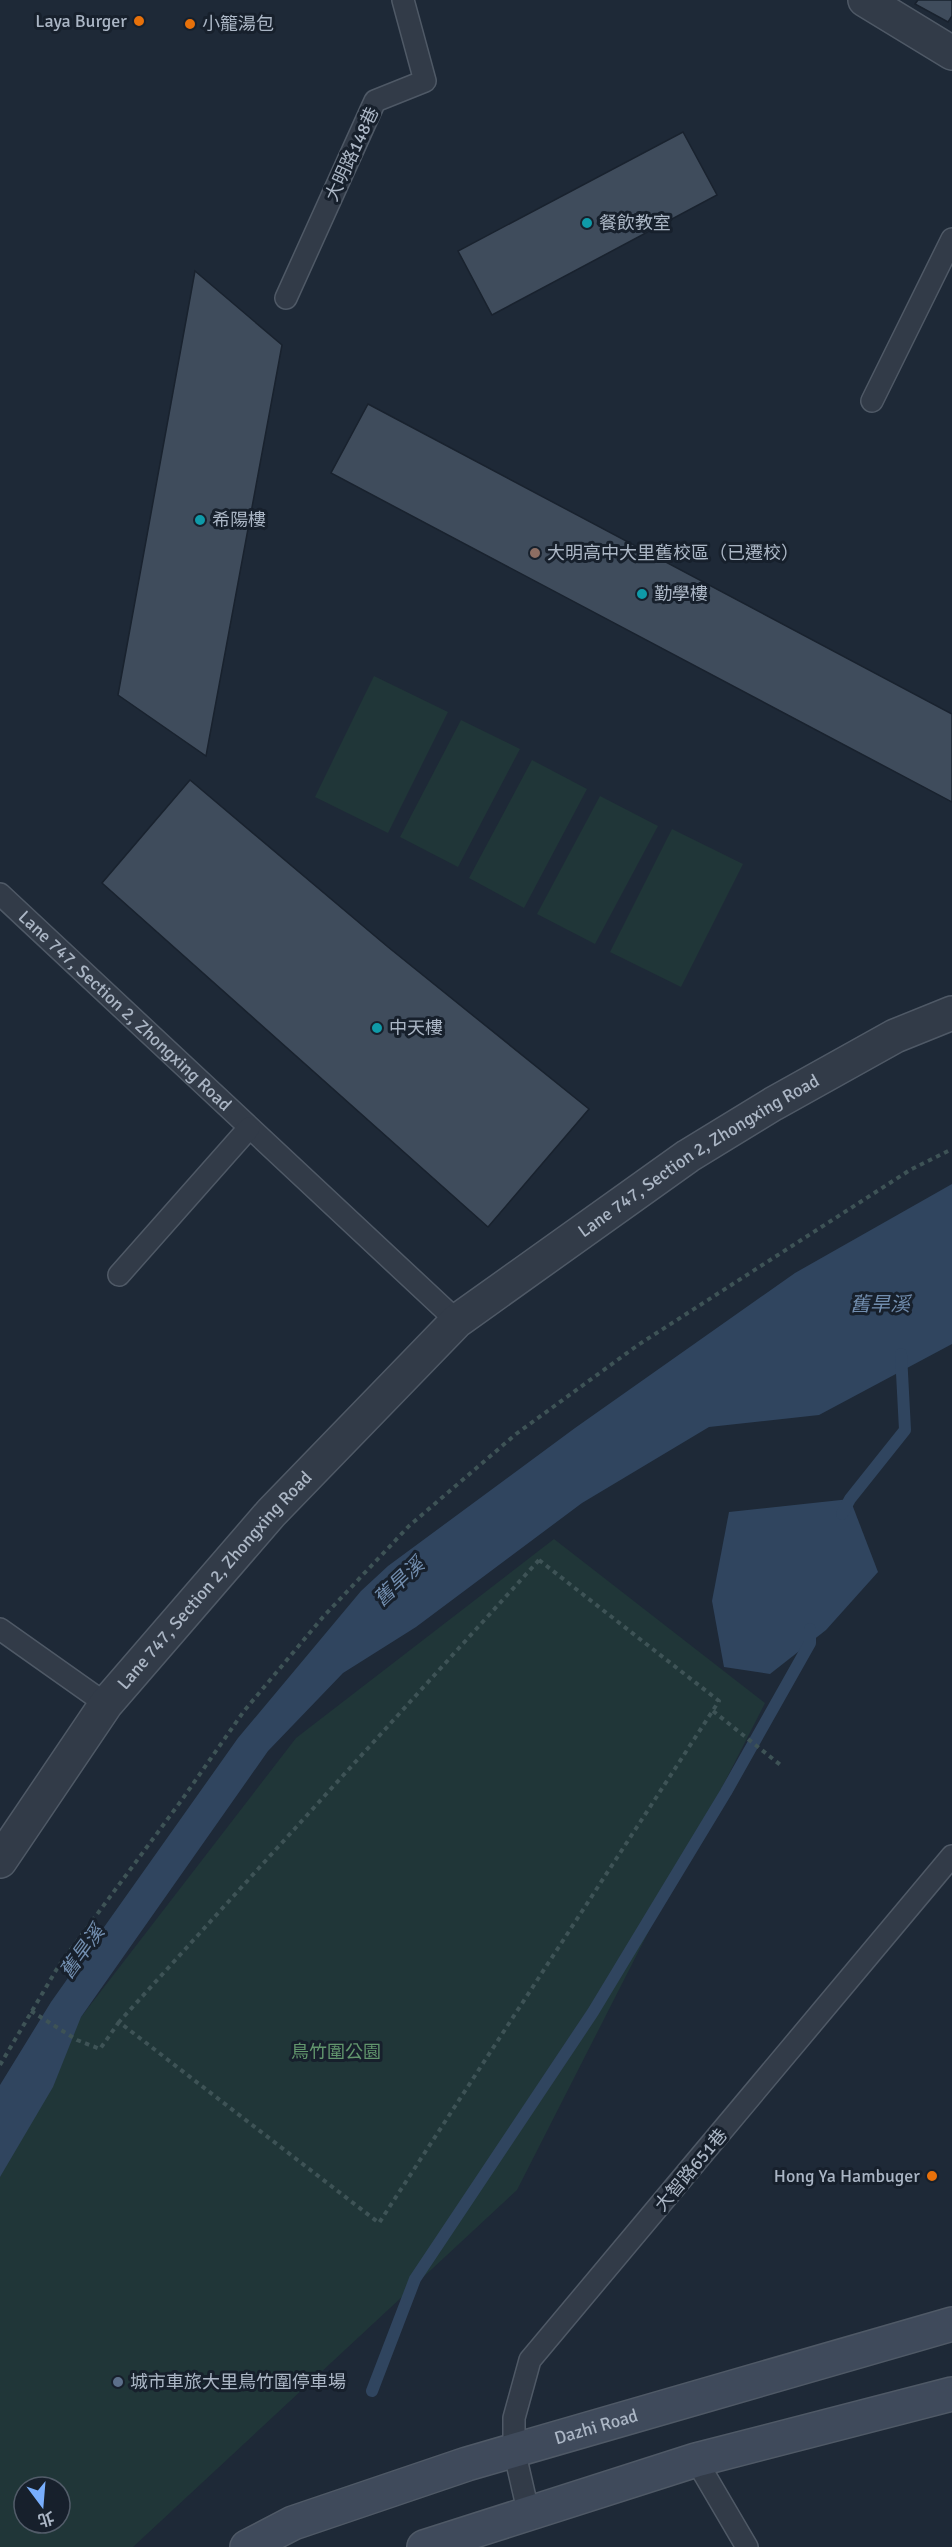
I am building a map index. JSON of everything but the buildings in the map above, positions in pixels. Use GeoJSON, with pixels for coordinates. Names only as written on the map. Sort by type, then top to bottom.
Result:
{"type":"FeatureCollection","features":[{"type":"Feature","properties":{"kind":"street"},"geometry":{"type":"LineString","coordinates":[[866,0],[952,53]]}},
{"type":"Feature","properties":{"kind":"street","name":"Lane 747, Section 2, Zhongxing Road"},"geometry":{"type":"LineString","coordinates":[[0,1861],[106,1704],[271,1513],[457,1321],[685,1151],[895,1036],[952,1013]]}},
{"type":"Feature","properties":{"kind":"street","name":"Dazhi Road"},"geometry":{"type":"LineString","coordinates":[[247,2547],[293,2523],[514,2450],[952,2324]]}},
{"type":"Feature","properties":{"kind":"street"},"geometry":{"type":"LineString","coordinates":[[424,2547],[696,2460],[952,2394]]}},
{"type":"Feature","properties":{"kind":"lane","name":"大明路148巷"},"geometry":{"type":"LineString","coordinates":[[286,298],[375,101],[425,81],[403,0]]}},
{"type":"Feature","properties":{"kind":"lane"},"geometry":{"type":"LineString","coordinates":[[872,401],[952,239]]}},
{"type":"Feature","properties":{"kind":"lane","name":"Lane 747, Section 2, Zhongxing Road"},"geometry":{"type":"LineString","coordinates":[[0,894],[457,1321]]}},
{"type":"Feature","properties":{"kind":"lane"},"geometry":{"type":"LineString","coordinates":[[120,1275],[249,1128]]}},
{"type":"Feature","properties":{"kind":"lane"},"geometry":{"type":"LineString","coordinates":[[0,1629],[106,1704]]}},
{"type":"Feature","properties":{"kind":"lane","name":"大智路651巷"},"geometry":{"type":"LineString","coordinates":[[529,2515],[514,2450],[514,2418],[530,2360],[952,1856]]}},
{"type":"Feature","properties":{"kind":"lane"},"geometry":{"type":"LineString","coordinates":[[696,2460],[747,2547]]}},
{"type":"Feature","properties":{"kind":"path"},"geometry":{"type":"LineString","coordinates":[[0,2065],[58,1966],[181,1801],[244,1711],[323,1617],[409,1526],[516,1434],[638,1345],[910,1170],[952,1149]]}},
{"type":"Feature","properties":{"kind":"path"},"geometry":{"type":"LineString","coordinates":[[31,2011],[77,2040],[100,2049],[119,2022],[539,1560],[719,1701],[379,2223],[119,2022]]}},
{"type":"Feature","properties":{"kind":"path"},"geometry":{"type":"LineString","coordinates":[[713,1711],[783,1767]]}},
{"type":"Feature","properties":{"kind":"green space"},"geometry":{"type":"Polygon","coordinates":[[[374,676],[448,712],[388,833],[315,797],[374,676]]]}},
{"type":"Feature","properties":{"kind":"green space"},"geometry":{"type":"Polygon","coordinates":[[[461,720],[520,749],[458,867],[400,837],[461,720]]]}},
{"type":"Feature","properties":{"kind":"green space"},"geometry":{"type":"Polygon","coordinates":[[[532,760],[587,789],[524,908],[469,878],[532,760]]]}},
{"type":"Feature","properties":{"kind":"green space"},"geometry":{"type":"Polygon","coordinates":[[[600,796],[658,826],[595,944],[537,914],[600,796]]]}},
{"type":"Feature","properties":{"kind":"green space"},"geometry":{"type":"Polygon","coordinates":[[[672,829],[743,864],[681,987],[610,952],[672,829]]]}},
{"type":"Feature","properties":{"kind":"green space","name":"鳥竹圍公園"},"geometry":{"type":"Polygon","coordinates":[[[554,1539],[765,1703],[517,2190],[133,2547],[0,2547],[0,2151],[81,2017],[296,1738],[554,1539]]]}},
{"type":"Feature","properties":{"kind":"water","name":"舊旱溪"},"geometry":{"type":"Polygon","coordinates":[[[952,1184],[952,1344],[819,1415],[709,1427],[582,1503],[416,1627],[343,1673],[268,1751],[81,2017],[53,2087],[0,2177],[0,2085],[51,2002],[238,1738],[361,1591],[388,1566],[575,1428],[795,1273],[952,1184]]]}},
{"type":"Feature","properties":{"kind":"water"},"geometry":{"type":"Polygon","coordinates":[[[850,1499],[878,1572],[826,1630],[770,1674],[724,1667],[712,1601],[729,1512],[850,1499]]]}},
{"type":"Feature","properties":{"kind":"waterway"},"geometry":{"type":"LineString","coordinates":[[842,1514],[850,1499],[905,1430],[901,1354]]}},
{"type":"Feature","properties":{"kind":"waterway"},"geometry":{"type":"LineString","coordinates":[[372,2391],[415,2279],[593,2012],[726,1792],[810,1643],[810,1629]]}},
{"type":"Feature","properties":{"kind":"place","name":"Laya Burger"},"geometry":{"type":"Point","coordinates":[139,21]}},
{"type":"Feature","properties":{"kind":"place","name":"小籠湯包"},"geometry":{"type":"Point","coordinates":[190,24]}},
{"type":"Feature","properties":{"kind":"place","name":"餐飲教室"},"geometry":{"type":"Point","coordinates":[587,223]}},
{"type":"Feature","properties":{"kind":"place","name":"希陽樓"},"geometry":{"type":"Point","coordinates":[200,520]}},
{"type":"Feature","properties":{"kind":"place","name":"大明高中大里舊校區（已遷校）"},"geometry":{"type":"Point","coordinates":[535,553]}},
{"type":"Feature","properties":{"kind":"place","name":"勤學樓"},"geometry":{"type":"Point","coordinates":[642,594]}},
{"type":"Feature","properties":{"kind":"place","name":"中天樓"},"geometry":{"type":"Point","coordinates":[377,1028]}},
{"type":"Feature","properties":{"kind":"place","name":"Hong Ya Hambuger"},"geometry":{"type":"Point","coordinates":[932,2176]}},
{"type":"Feature","properties":{"kind":"place","name":"城市車旅大里鳥竹圍停車場"},"geometry":{"type":"Point","coordinates":[118,2382]}}]}
